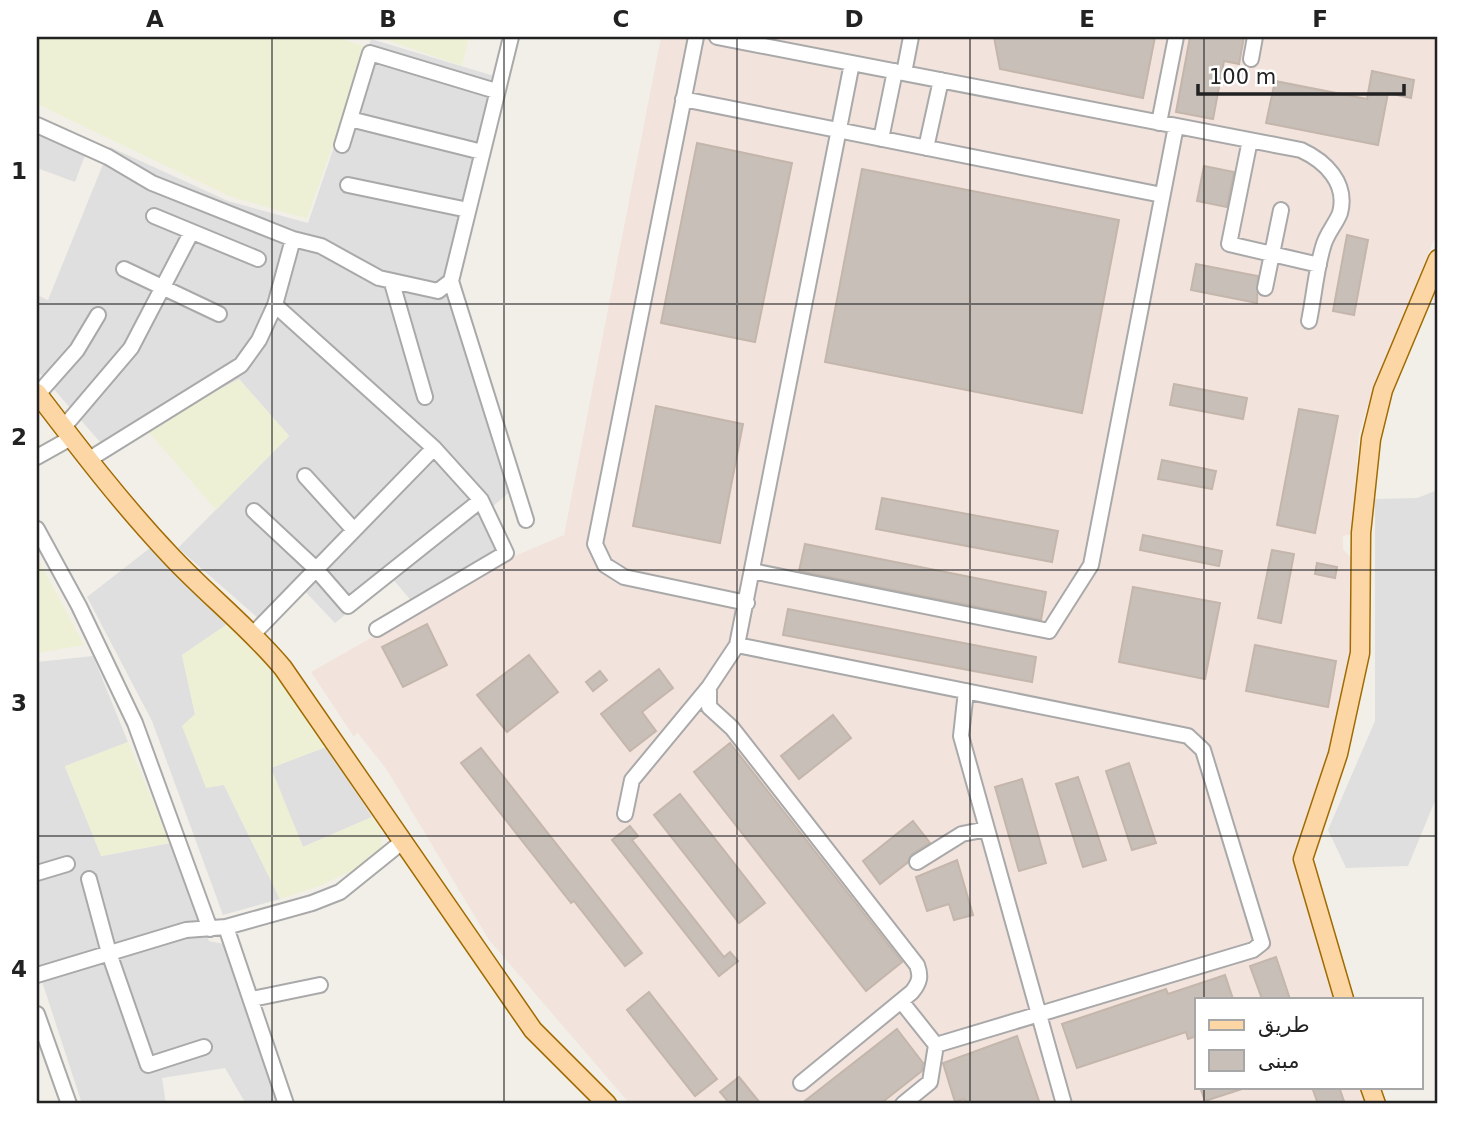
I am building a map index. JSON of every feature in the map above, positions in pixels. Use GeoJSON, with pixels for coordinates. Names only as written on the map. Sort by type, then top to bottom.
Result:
{"type":"FeatureCollection","features":[{"type":"Feature","properties":{"kind":"main road"},"geometry":{"type":"LineString","coordinates":[[1344,998],[1303,859],[1338,754],[1360,653],[1361,533],[1371,439],[1383,390],[1438,259]]}},
{"type":"Feature","properties":{"kind":"main road"},"geometry":{"type":"LineString","coordinates":[[37,393],[88,460],[172,557],[254,633],[283,668],[533,1030],[607,1104]]}},
{"type":"Feature","properties":{"kind":"street"},"geometry":{"type":"LineString","coordinates":[[510,37],[451,281],[526,520]]}},
{"type":"Feature","properties":{"kind":"street"},"geometry":{"type":"LineString","coordinates":[[696,37],[595,544],[605,565],[624,577],[747,603]]}},
{"type":"Feature","properties":{"kind":"street"},"geometry":{"type":"LineString","coordinates":[[718,37],[1301,150],[1316,157],[1336,179],[1341,198],[1339,214],[1323,246],[1309,321]]}},
{"type":"Feature","properties":{"kind":"street"},"geometry":{"type":"LineString","coordinates":[[797,52],[801,37]]}},
{"type":"Feature","properties":{"kind":"street"},"geometry":{"type":"LineString","coordinates":[[881,139],[911,37]]}},
{"type":"Feature","properties":{"kind":"street"},"geometry":{"type":"LineString","coordinates":[[1158,123],[1176,37]]}},
{"type":"Feature","properties":{"kind":"street"},"geometry":{"type":"LineString","coordinates":[[1251,59],[1255,37]]}},
{"type":"Feature","properties":{"kind":"street"},"geometry":{"type":"LineString","coordinates":[[342,145],[370,52],[496,91]]}},
{"type":"Feature","properties":{"kind":"street"},"geometry":{"type":"LineString","coordinates":[[625,814],[632,780],[709,687],[737,645],[852,63]]}},
{"type":"Feature","properties":{"kind":"street"},"geometry":{"type":"LineString","coordinates":[[926,148],[941,80]]}},
{"type":"Feature","properties":{"kind":"street"},"geometry":{"type":"LineString","coordinates":[[683,99],[1162,195]]}},
{"type":"Feature","properties":{"kind":"street"},"geometry":{"type":"LineString","coordinates":[[350,120],[482,152]]}},
{"type":"Feature","properties":{"kind":"street"},"geometry":{"type":"LineString","coordinates":[[37,125],[108,157],[152,183],[292,239],[321,246],[392,283],[438,291],[451,281]]}},
{"type":"Feature","properties":{"kind":"street"},"geometry":{"type":"LineString","coordinates":[[752,571],[1049,631],[1091,565],[1176,126]]}},
{"type":"Feature","properties":{"kind":"street"},"geometry":{"type":"LineString","coordinates":[[1250,140],[1229,244],[1320,265]]}},
{"type":"Feature","properties":{"kind":"street"},"geometry":{"type":"LineString","coordinates":[[348,185],[468,209]]}},
{"type":"Feature","properties":{"kind":"street"},"geometry":{"type":"LineString","coordinates":[[1265,288],[1281,211]]}},
{"type":"Feature","properties":{"kind":"street"},"geometry":{"type":"LineString","coordinates":[[154,216],[258,260]]}},
{"type":"Feature","properties":{"kind":"street"},"geometry":{"type":"LineString","coordinates":[[37,457],[67,433],[131,348],[191,233]]}},
{"type":"Feature","properties":{"kind":"street"},"geometry":{"type":"LineString","coordinates":[[88,460],[241,365],[259,340],[275,305],[292,239]]}},
{"type":"Feature","properties":{"kind":"street"},"geometry":{"type":"LineString","coordinates":[[124,269],[219,314]]}},
{"type":"Feature","properties":{"kind":"street"},"geometry":{"type":"LineString","coordinates":[[392,283],[425,397]]}},
{"type":"Feature","properties":{"kind":"street"},"geometry":{"type":"LineString","coordinates":[[275,305],[434,449],[481,500],[506,553],[377,629]]}},
{"type":"Feature","properties":{"kind":"street"},"geometry":{"type":"LineString","coordinates":[[37,393],[77,350],[98,316]]}},
{"type":"Feature","properties":{"kind":"street"},"geometry":{"type":"LineString","coordinates":[[254,633],[434,449]]}},
{"type":"Feature","properties":{"kind":"street"},"geometry":{"type":"LineString","coordinates":[[305,476],[353,529]]}},
{"type":"Feature","properties":{"kind":"street"},"geometry":{"type":"LineString","coordinates":[[254,511],[315,568],[348,606],[481,500]]}},
{"type":"Feature","properties":{"kind":"street"},"geometry":{"type":"LineString","coordinates":[[37,529],[79,606],[135,723],[210,929]]}},
{"type":"Feature","properties":{"kind":"street"},"geometry":{"type":"LineString","coordinates":[[737,645],[1188,736],[1203,750],[1262,943],[1253,950],[936,1045]]}},
{"type":"Feature","properties":{"kind":"street"},"geometry":{"type":"LineString","coordinates":[[709,687],[709,707],[732,728],[917,965],[920,973],[918,985],[901,1001],[801,1083]]}},
{"type":"Feature","properties":{"kind":"street"},"geometry":{"type":"LineString","coordinates":[[966,691],[961,736],[1065,1104]]}},
{"type":"Feature","properties":{"kind":"street"},"geometry":{"type":"LineString","coordinates":[[917,862],[962,834],[986,829]]}},
{"type":"Feature","properties":{"kind":"street"},"geometry":{"type":"LineString","coordinates":[[37,975],[186,930],[226,927],[340,892],[402,842]]}},
{"type":"Feature","properties":{"kind":"street"},"geometry":{"type":"LineString","coordinates":[[37,873],[67,864]]}},
{"type":"Feature","properties":{"kind":"street"},"geometry":{"type":"LineString","coordinates":[[89,879],[109,953],[148,1065],[204,1046]]}},
{"type":"Feature","properties":{"kind":"street"},"geometry":{"type":"LineString","coordinates":[[226,927],[286,1104]]}},
{"type":"Feature","properties":{"kind":"street"},"geometry":{"type":"LineString","coordinates":[[252,999],[320,985]]}},
{"type":"Feature","properties":{"kind":"street"},"geometry":{"type":"LineString","coordinates":[[901,1001],[936,1045],[930,1082],[903,1104]]}},
{"type":"Feature","properties":{"kind":"street"},"geometry":{"type":"LineString","coordinates":[[37,1014],[68,1104]]}},
{"type":"Feature","properties":{"kind":"shaded area"},"geometry":{"type":"Polygon","coordinates":[[[661,37],[1438,37],[1438,230],[1373,389],[1359,434],[1352,534],[1343,536],[1343,549],[1352,559],[1352,651],[1328,752],[1293,854],[1335,998],[1195,998],[1195,1088],[1361,1088],[1366,1104],[630,1104],[489,940],[387,770],[357,732],[354,737],[311,672],[515,556],[564,535],[661,37]]]}},
{"type":"Feature","properties":{"kind":"shaded area"},"geometry":{"type":"Polygon","coordinates":[[[371,39],[494,76],[456,274],[515,487],[490,509],[515,556],[419,610],[391,577],[335,623],[300,586],[267,626],[178,548],[289,436],[239,379],[107,450],[37,370],[37,295],[48,300],[110,147],[228,201],[308,223],[371,39]]]}},
{"type":"Feature","properties":{"kind":"shaded area"},"geometry":{"type":"Polygon","coordinates":[[[37,125],[87,150],[75,182],[37,168],[37,125]]]}},
{"type":"Feature","properties":{"kind":"shaded area"},"geometry":{"type":"Polygon","coordinates":[[[1438,490],[1437,796],[1408,866],[1346,868],[1328,830],[1375,721],[1375,499],[1417,498],[1438,490]]]}},
{"type":"Feature","properties":{"kind":"shaded area"},"geometry":{"type":"Polygon","coordinates":[[[150,548],[232,621],[182,655],[195,714],[224,785],[280,899],[223,915],[152,721],[87,597],[150,548]]]}},
{"type":"Feature","properties":{"kind":"shaded area"},"geometry":{"type":"Polygon","coordinates":[[[93,656],[128,742],[65,767],[102,856],[170,843],[209,941],[224,944],[282,1104],[246,1104],[225,1068],[162,1078],[166,1104],[82,1104],[37,966],[37,662],[93,656]]]}},
{"type":"Feature","properties":{"kind":"shaded area"},"geometry":{"type":"Polygon","coordinates":[[[326,747],[372,817],[303,847],[270,768],[326,747]]]}},
{"type":"Feature","properties":{"kind":"green space"},"geometry":{"type":"Polygon","coordinates":[[[37,37],[337,37],[367,47],[307,219],[229,196],[37,104],[37,37]]]}},
{"type":"Feature","properties":{"kind":"green space"},"geometry":{"type":"Polygon","coordinates":[[[378,37],[469,37],[462,66],[378,37]]]}},
{"type":"Feature","properties":{"kind":"green space"},"geometry":{"type":"Polygon","coordinates":[[[239,379],[289,436],[216,510],[146,429],[239,379]]]}},
{"type":"Feature","properties":{"kind":"green space"},"geometry":{"type":"Polygon","coordinates":[[[37,557],[84,645],[37,653],[37,557]]]}},
{"type":"Feature","properties":{"kind":"green space"},"geometry":{"type":"Polygon","coordinates":[[[232,621],[262,651],[326,747],[271,768],[303,847],[372,817],[381,830],[382,849],[363,865],[320,886],[280,899],[224,785],[206,788],[182,726],[195,714],[182,655],[232,621]]]}},
{"type":"Feature","properties":{"kind":"green space"},"geometry":{"type":"Polygon","coordinates":[[[128,742],[170,843],[101,856],[65,766],[128,742]]]}},
{"type":"Feature","properties":{"kind":"building"},"geometry":{"type":"Polygon","coordinates":[[[994,37],[1155,37],[1143,98],[1000,69],[994,37]]]}},
{"type":"Feature","properties":{"kind":"building"},"geometry":{"type":"Polygon","coordinates":[[[1190,37],[1244,37],[1239,64],[1224,61],[1213,119],[1176,112],[1190,37]]]}},
{"type":"Feature","properties":{"kind":"building"},"geometry":{"type":"Polygon","coordinates":[[[1372,71],[1414,80],[1411,98],[1388,93],[1378,145],[1266,123],[1275,81],[1367,99],[1372,71]]]}},
{"type":"Feature","properties":{"kind":"building"},"geometry":{"type":"Polygon","coordinates":[[[697,143],[792,163],[755,342],[661,323],[697,143]]]}},
{"type":"Feature","properties":{"kind":"building"},"geometry":{"type":"Polygon","coordinates":[[[1204,166],[1234,172],[1227,207],[1197,201],[1204,166]]]}},
{"type":"Feature","properties":{"kind":"building"},"geometry":{"type":"Polygon","coordinates":[[[862,169],[1119,220],[1082,413],[825,362],[862,169]]]}},
{"type":"Feature","properties":{"kind":"building"},"geometry":{"type":"Polygon","coordinates":[[[1347,235],[1368,240],[1354,315],[1333,311],[1347,235]]]}},
{"type":"Feature","properties":{"kind":"building"},"geometry":{"type":"Polygon","coordinates":[[[1196,264],[1258,276],[1257,303],[1191,290],[1196,264]]]}},
{"type":"Feature","properties":{"kind":"building"},"geometry":{"type":"Polygon","coordinates":[[[1174,384],[1247,398],[1243,419],[1170,405],[1174,384]]]}},
{"type":"Feature","properties":{"kind":"building"},"geometry":{"type":"Polygon","coordinates":[[[656,406],[743,424],[720,543],[633,526],[656,406]]]}},
{"type":"Feature","properties":{"kind":"building"},"geometry":{"type":"Polygon","coordinates":[[[1299,409],[1338,416],[1315,533],[1277,525],[1299,409]]]}},
{"type":"Feature","properties":{"kind":"building"},"geometry":{"type":"Polygon","coordinates":[[[1162,460],[1216,471],[1212,489],[1158,479],[1162,460]]]}},
{"type":"Feature","properties":{"kind":"building"},"geometry":{"type":"Polygon","coordinates":[[[882,498],[1058,531],[1052,562],[876,529],[882,498]]]}},
{"type":"Feature","properties":{"kind":"building"},"geometry":{"type":"Polygon","coordinates":[[[1143,535],[1222,551],[1219,566],[1140,550],[1143,535]]]}},
{"type":"Feature","properties":{"kind":"building"},"geometry":{"type":"Polygon","coordinates":[[[805,544],[1046,592],[1041,620],[799,571],[805,544]]]}},
{"type":"Feature","properties":{"kind":"building"},"geometry":{"type":"Polygon","coordinates":[[[1272,550],[1294,554],[1281,623],[1258,618],[1272,550]]]}},
{"type":"Feature","properties":{"kind":"building"},"geometry":{"type":"Polygon","coordinates":[[[1317,563],[1337,567],[1335,578],[1315,574],[1317,563]]]}},
{"type":"Feature","properties":{"kind":"building"},"geometry":{"type":"Polygon","coordinates":[[[1133,587],[1220,603],[1205,679],[1119,662],[1133,587]]]}},
{"type":"Feature","properties":{"kind":"building"},"geometry":{"type":"Polygon","coordinates":[[[788,609],[1036,657],[1032,682],[783,635],[788,609]]]}},
{"type":"Feature","properties":{"kind":"building"},"geometry":{"type":"Polygon","coordinates":[[[427,624],[447,665],[403,687],[382,647],[427,624]]]}},
{"type":"Feature","properties":{"kind":"building"},"geometry":{"type":"Polygon","coordinates":[[[1255,645],[1336,661],[1328,707],[1246,691],[1255,645]]]}},
{"type":"Feature","properties":{"kind":"building"},"geometry":{"type":"Polygon","coordinates":[[[529,655],[558,692],[507,732],[477,695],[529,655]]]}},
{"type":"Feature","properties":{"kind":"building"},"geometry":{"type":"Polygon","coordinates":[[[659,669],[673,688],[642,712],[656,731],[630,751],[601,714],[659,669]]]}},
{"type":"Feature","properties":{"kind":"building"},"geometry":{"type":"Polygon","coordinates":[[[600,671],[607,680],[593,691],[586,682],[600,671]]]}},
{"type":"Feature","properties":{"kind":"building"},"geometry":{"type":"Polygon","coordinates":[[[833,715],[851,738],[799,779],[781,756],[833,715]]]}},
{"type":"Feature","properties":{"kind":"building"},"geometry":{"type":"Polygon","coordinates":[[[730,743],[902,962],[866,991],[694,772],[730,743]]]}},
{"type":"Feature","properties":{"kind":"building"},"geometry":{"type":"Polygon","coordinates":[[[481,748],[642,953],[625,966],[574,901],[571,903],[461,763],[481,748]]]}},
{"type":"Feature","properties":{"kind":"building"},"geometry":{"type":"Polygon","coordinates":[[[1129,763],[1156,843],[1132,850],[1106,771],[1129,763]]]}},
{"type":"Feature","properties":{"kind":"building"},"geometry":{"type":"Polygon","coordinates":[[[1078,777],[1106,860],[1083,867],[1056,784],[1078,777]]]}},
{"type":"Feature","properties":{"kind":"building"},"geometry":{"type":"Polygon","coordinates":[[[1022,779],[1046,863],[1019,871],[995,787],[1022,779]]]}},
{"type":"Feature","properties":{"kind":"building"},"geometry":{"type":"Polygon","coordinates":[[[680,794],[765,903],[739,923],[654,815],[680,794]]]}},
{"type":"Feature","properties":{"kind":"building"},"geometry":{"type":"Polygon","coordinates":[[[913,821],[930,843],[912,854],[907,863],[880,884],[863,861],[913,821]]]}},
{"type":"Feature","properties":{"kind":"building"},"geometry":{"type":"Polygon","coordinates":[[[630,826],[638,836],[632,840],[724,957],[730,952],[738,961],[719,976],[612,840],[630,826]]]}},
{"type":"Feature","properties":{"kind":"building"},"geometry":{"type":"Polygon","coordinates":[[[957,860],[973,915],[954,920],[949,904],[927,911],[916,877],[957,860]]]}},
{"type":"Feature","properties":{"kind":"building"},"geometry":{"type":"Polygon","coordinates":[[[1276,957],[1290,998],[1262,998],[1250,966],[1276,957]]]}},
{"type":"Feature","properties":{"kind":"building"},"geometry":{"type":"Polygon","coordinates":[[[1225,975],[1233,998],[1195,998],[1195,1037],[1188,1039],[1186,1032],[1077,1068],[1062,1024],[1166,989],[1168,994],[1225,975]]]}},
{"type":"Feature","properties":{"kind":"building"},"geometry":{"type":"Polygon","coordinates":[[[649,992],[717,1079],[695,1096],[627,1010],[649,992]]]}},
{"type":"Feature","properties":{"kind":"building"},"geometry":{"type":"Polygon","coordinates":[[[897,1029],[923,1063],[922,1071],[880,1104],[801,1104],[897,1029]]]}},
{"type":"Feature","properties":{"kind":"building"},"geometry":{"type":"Polygon","coordinates":[[[1017,1036],[1040,1104],[966,1104],[964,1099],[955,1102],[943,1063],[1017,1036]]]}},
{"type":"Feature","properties":{"kind":"building"},"geometry":{"type":"Polygon","coordinates":[[[739,1077],[761,1104],[730,1104],[720,1092],[739,1077]]]}},
{"type":"Feature","properties":{"kind":"building"},"geometry":{"type":"Polygon","coordinates":[[[1200,1088],[1242,1088],[1242,1089],[1205,1101],[1200,1088]]]}},
{"type":"Feature","properties":{"kind":"building"},"geometry":{"type":"Polygon","coordinates":[[[1312,1088],[1339,1088],[1345,1104],[1318,1104],[1312,1088]]]}}]}
